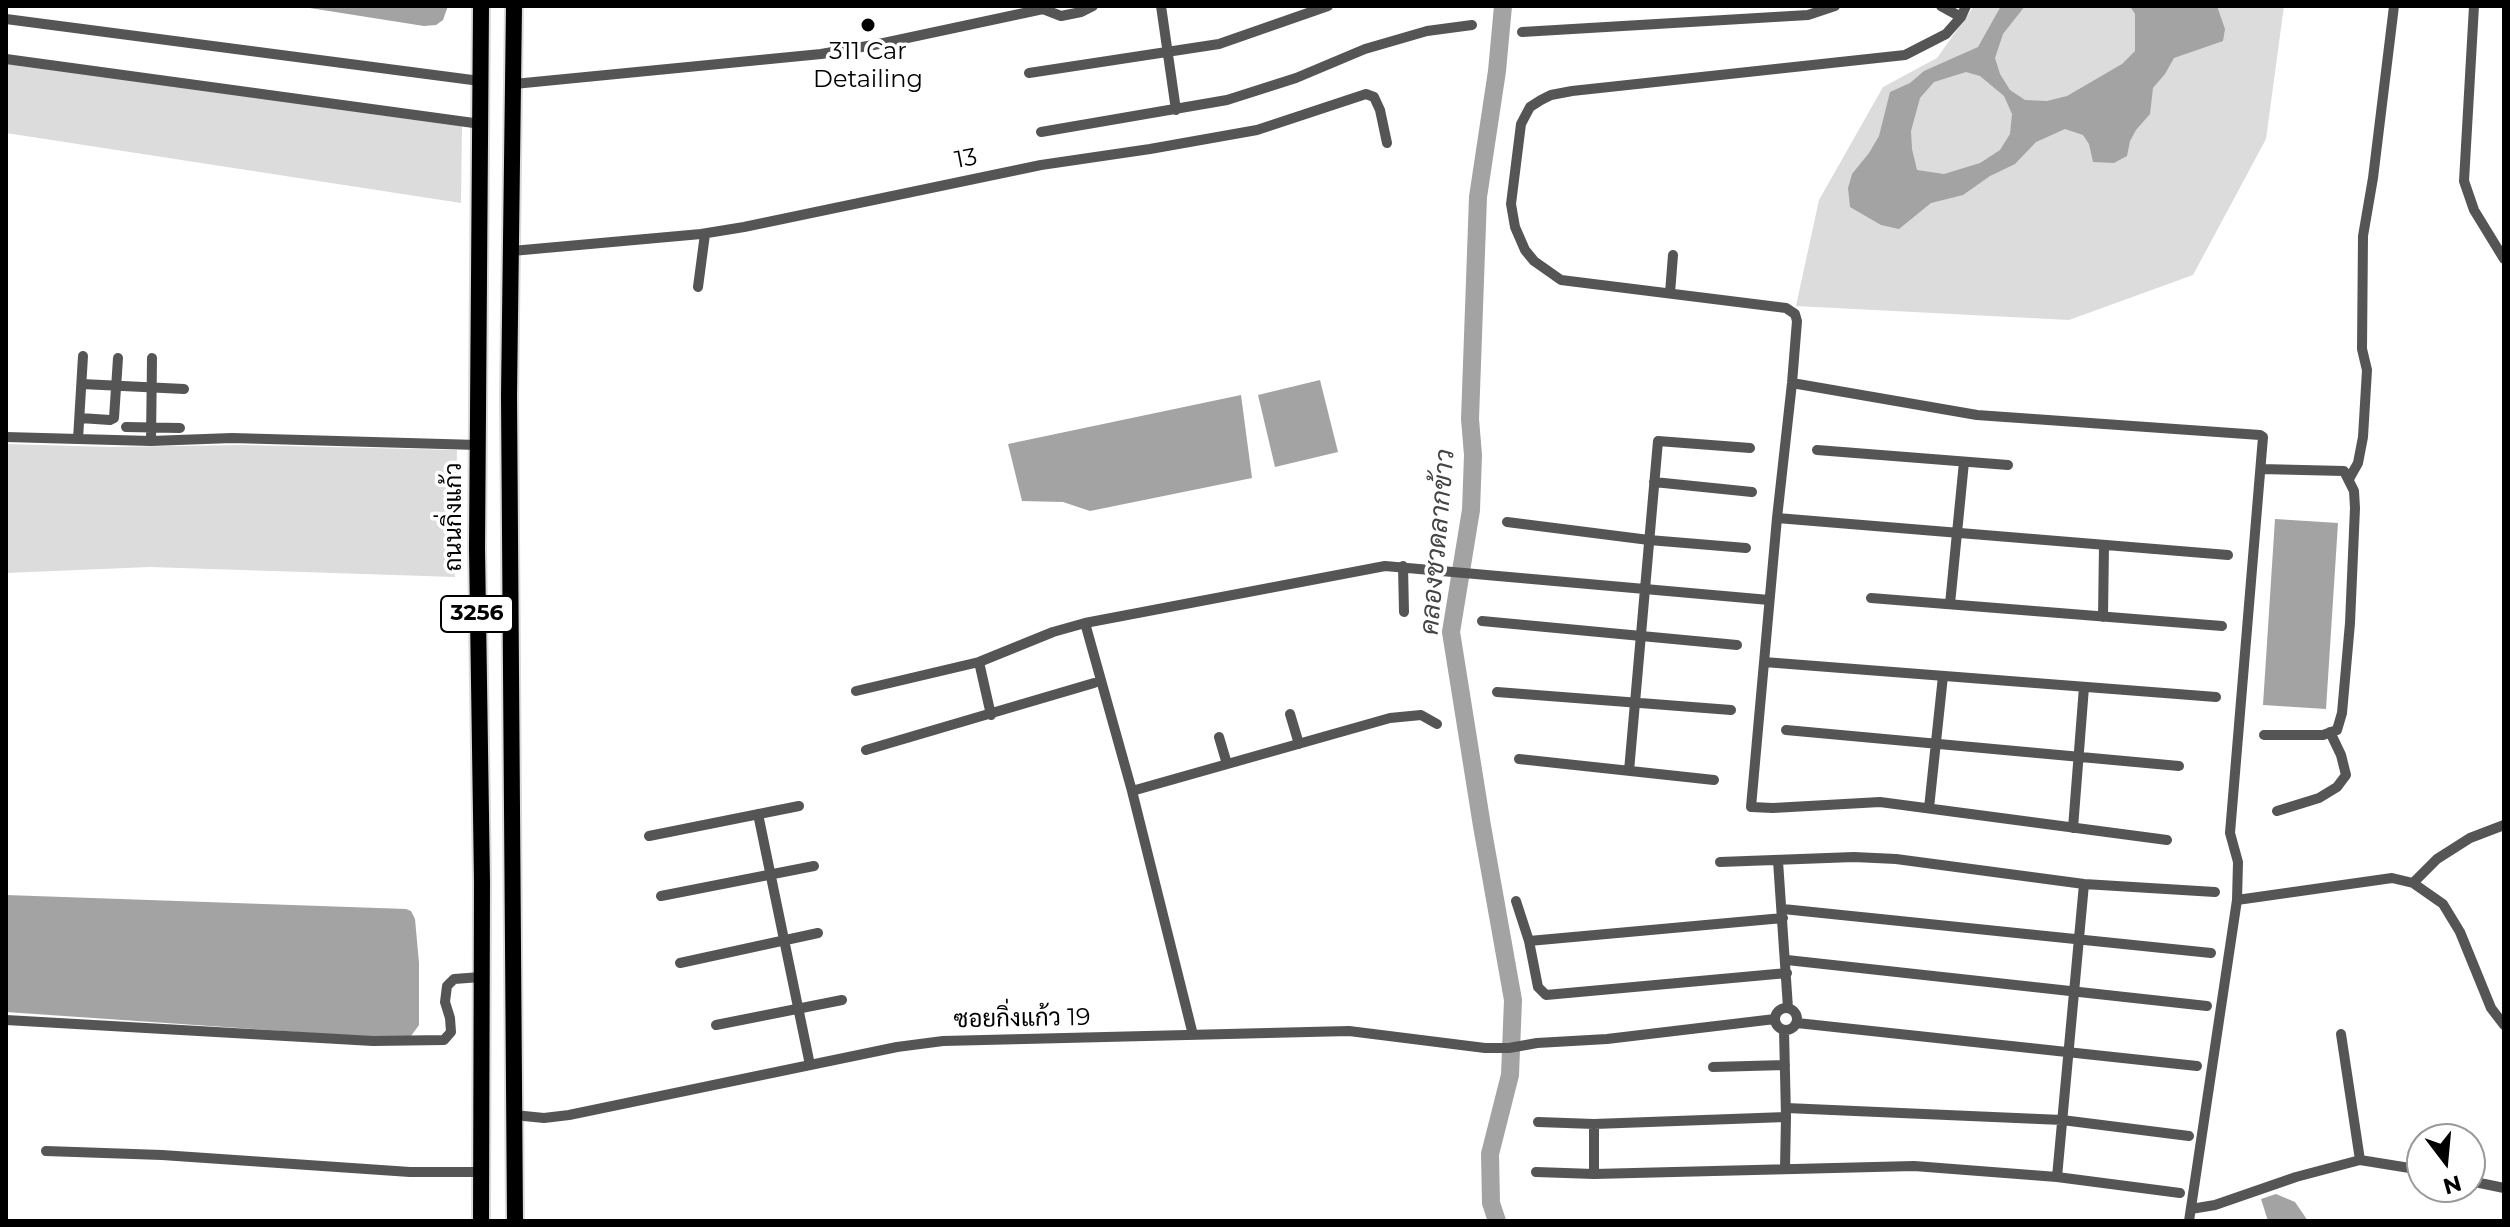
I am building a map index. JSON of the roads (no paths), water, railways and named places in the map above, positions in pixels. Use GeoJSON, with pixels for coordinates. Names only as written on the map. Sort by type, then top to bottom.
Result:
{"type":"FeatureCollection","features":[{"type":"Feature","properties":{"kind":"main road","name":"ถนนกิ่งแก้ว"},"geometry":{"type":"LineString","coordinates":[[481,6],[477,548],[481,1221]]}},
{"type":"Feature","properties":{"kind":"main road","name":"3256"},"geometry":{"type":"LineString","coordinates":[[514,6],[509,410],[515,1221]]}},
{"type":"Feature","properties":{"kind":"street"},"geometry":{"type":"LineString","coordinates":[[514,84],[821,54],[1045,7],[1061,16],[1093,6]]}},
{"type":"Feature","properties":{"kind":"street"},"geometry":{"type":"LineString","coordinates":[[1161,6],[1176,110]]}},
{"type":"Feature","properties":{"kind":"street"},"geometry":{"type":"LineString","coordinates":[[1029,73],[1219,44],[1328,6]]}},
{"type":"Feature","properties":{"kind":"street"},"geometry":{"type":"LineString","coordinates":[[1522,32],[1808,15],[1835,6]]}},
{"type":"Feature","properties":{"kind":"street"},"geometry":{"type":"LineString","coordinates":[[1941,6],[1961,17]]}},
{"type":"Feature","properties":{"kind":"street"},"geometry":{"type":"LineString","coordinates":[[1966,6],[1946,34],[1905,55],[1551,95],[1524,114],[1511,204],[1515,227],[1525,250],[1534,261],[1561,280],[1786,308],[1795,314],[1792,383],[1751,807],[1880,802],[2167,840]]}},
{"type":"Feature","properties":{"kind":"street"},"geometry":{"type":"LineString","coordinates":[[2349,479],[2358,463],[2363,437],[2367,370],[2362,349],[2363,236],[2394,6]]}},
{"type":"Feature","properties":{"kind":"street"},"geometry":{"type":"LineString","coordinates":[[2474,6],[2464,181],[2474,210],[2504,259]]}},
{"type":"Feature","properties":{"kind":"street"},"geometry":{"type":"LineString","coordinates":[[6,19],[480,81]]}},
{"type":"Feature","properties":{"kind":"street"},"geometry":{"type":"LineString","coordinates":[[1041,132],[1251,94],[1365,49],[1427,31],[1472,25]]}},
{"type":"Feature","properties":{"kind":"street"},"geometry":{"type":"LineString","coordinates":[[6,59],[481,124]]}},
{"type":"Feature","properties":{"kind":"street","name":"13"},"geometry":{"type":"LineString","coordinates":[[512,251],[705,234],[1041,165],[1257,130],[1366,94],[1374,97],[1380,110],[1387,143]]}},
{"type":"Feature","properties":{"kind":"street"},"geometry":{"type":"LineString","coordinates":[[698,287],[705,234]]}},
{"type":"Feature","properties":{"kind":"street"},"geometry":{"type":"LineString","coordinates":[[1670,293],[1673,255]]}},
{"type":"Feature","properties":{"kind":"street"},"geometry":{"type":"LineString","coordinates":[[78,439],[83,356]]}},
{"type":"Feature","properties":{"kind":"street"},"geometry":{"type":"LineString","coordinates":[[80,418],[113,420],[118,358]]}},
{"type":"Feature","properties":{"kind":"street"},"geometry":{"type":"LineString","coordinates":[[151,441],[152,358]]}},
{"type":"Feature","properties":{"kind":"street"},"geometry":{"type":"LineString","coordinates":[[1792,383],[1977,415],[2260,435],[2264,441],[2230,833],[2238,862],[2237,900],[2190,1215]]}},
{"type":"Feature","properties":{"kind":"street"},"geometry":{"type":"LineString","coordinates":[[82,384],[184,389]]}},
{"type":"Feature","properties":{"kind":"street"},"geometry":{"type":"LineString","coordinates":[[126,427],[180,428]]}},
{"type":"Feature","properties":{"kind":"street"},"geometry":{"type":"LineString","coordinates":[[6,437],[151,441],[232,438],[478,445]]}},
{"type":"Feature","properties":{"kind":"street"},"geometry":{"type":"LineString","coordinates":[[1629,771],[1658,441],[1750,448]]}},
{"type":"Feature","properties":{"kind":"street"},"geometry":{"type":"LineString","coordinates":[[1817,450],[2008,465]]}},
{"type":"Feature","properties":{"kind":"street"},"geometry":{"type":"LineString","coordinates":[[1950,604],[1964,462]]}},
{"type":"Feature","properties":{"kind":"street"},"geometry":{"type":"LineString","coordinates":[[2261,469],[2344,471],[2354,491],[2355,508],[2350,623],[2342,713],[2337,730],[2323,735],[2264,735]]}},
{"type":"Feature","properties":{"kind":"street"},"geometry":{"type":"LineString","coordinates":[[1654,482],[1752,492]]}},
{"type":"Feature","properties":{"kind":"street"},"geometry":{"type":"LineString","coordinates":[[1777,518],[2228,555]]}},
{"type":"Feature","properties":{"kind":"street"},"geometry":{"type":"LineString","coordinates":[[1507,522],[1649,540],[1746,548]]}},
{"type":"Feature","properties":{"kind":"street"},"geometry":{"type":"LineString","coordinates":[[2103,617],[2104,545]]}},
{"type":"Feature","properties":{"kind":"street"},"geometry":{"type":"LineString","coordinates":[[856,691],[979,662],[1053,632],[1085,623],[1369,568],[1403,566],[1769,600]]}},
{"type":"Feature","properties":{"kind":"street"},"geometry":{"type":"LineString","coordinates":[[1403,566],[1404,612]]}},
{"type":"Feature","properties":{"kind":"street"},"geometry":{"type":"LineString","coordinates":[[1871,598],[2222,626]]}},
{"type":"Feature","properties":{"kind":"street"},"geometry":{"type":"LineString","coordinates":[[1482,621],[1737,645]]}},
{"type":"Feature","properties":{"kind":"street"},"geometry":{"type":"LineString","coordinates":[[1085,623],[1132,791],[1193,1035]]}},
{"type":"Feature","properties":{"kind":"street"},"geometry":{"type":"LineString","coordinates":[[979,662],[991,715]]}},
{"type":"Feature","properties":{"kind":"street"},"geometry":{"type":"LineString","coordinates":[[1764,662],[2216,697]]}},
{"type":"Feature","properties":{"kind":"street"},"geometry":{"type":"LineString","coordinates":[[1929,808],[1943,676]]}},
{"type":"Feature","properties":{"kind":"street"},"geometry":{"type":"LineString","coordinates":[[866,750],[1094,683]]}},
{"type":"Feature","properties":{"kind":"street"},"geometry":{"type":"LineString","coordinates":[[2073,828],[2084,687]]}},
{"type":"Feature","properties":{"kind":"street"},"geometry":{"type":"LineString","coordinates":[[1497,692],[1731,710]]}},
{"type":"Feature","properties":{"kind":"street"},"geometry":{"type":"LineString","coordinates":[[1290,714],[1299,744]]}},
{"type":"Feature","properties":{"kind":"street"},"geometry":{"type":"LineString","coordinates":[[1132,791],[1390,718],[1414,714],[1437,724]]}},
{"type":"Feature","properties":{"kind":"street"},"geometry":{"type":"LineString","coordinates":[[1786,730],[2179,766]]}},
{"type":"Feature","properties":{"kind":"street"},"geometry":{"type":"LineString","coordinates":[[2277,811],[2319,798],[2337,787],[2346,775],[2330,732]]}},
{"type":"Feature","properties":{"kind":"street"},"geometry":{"type":"LineString","coordinates":[[1219,737],[1227,764]]}},
{"type":"Feature","properties":{"kind":"street"},"geometry":{"type":"LineString","coordinates":[[1519,759],[1714,780]]}},
{"type":"Feature","properties":{"kind":"street"},"geometry":{"type":"LineString","coordinates":[[649,836],[799,806]]}},
{"type":"Feature","properties":{"kind":"street"},"geometry":{"type":"LineString","coordinates":[[758,814],[810,1065]]}},
{"type":"Feature","properties":{"kind":"street"},"geometry":{"type":"LineString","coordinates":[[2413,883],[2437,859],[2470,838],[2504,825]]}},
{"type":"Feature","properties":{"kind":"street"},"geometry":{"type":"LineString","coordinates":[[1720,862],[1854,857],[1896,859],[2084,884],[2215,892]]}},
{"type":"Feature","properties":{"kind":"street"},"geometry":{"type":"LineString","coordinates":[[1778,861],[1788,1008]]}},
{"type":"Feature","properties":{"kind":"street"},"geometry":{"type":"LineString","coordinates":[[661,896],[814,866]]}},
{"type":"Feature","properties":{"kind":"street"},"geometry":{"type":"LineString","coordinates":[[2237,900],[2392,878],[2413,883],[2443,904],[2460,932],[2491,1008],[2504,1025]]}},
{"type":"Feature","properties":{"kind":"street"},"geometry":{"type":"LineString","coordinates":[[2057,1177],[2084,884]]}},
{"type":"Feature","properties":{"kind":"street"},"geometry":{"type":"LineString","coordinates":[[1516,901],[1529,941],[1538,987],[1546,995],[1787,973]]}},
{"type":"Feature","properties":{"kind":"street"},"geometry":{"type":"LineString","coordinates":[[1529,941],[1783,913],[2079,938],[2211,953]]}},
{"type":"Feature","properties":{"kind":"street"},"geometry":{"type":"LineString","coordinates":[[680,963],[818,933]]}},
{"type":"Feature","properties":{"kind":"street"},"geometry":{"type":"LineString","coordinates":[[1787,960],[2207,1006]]}},
{"type":"Feature","properties":{"kind":"street"},"geometry":{"type":"LineString","coordinates":[[6,1020],[373,1041],[444,1040],[451,1032],[445,1002],[447,986],[454,979],[481,977]]}},
{"type":"Feature","properties":{"kind":"street"},"geometry":{"type":"LineString","coordinates":[[716,1025],[842,1000]]}},
{"type":"Feature","properties":{"kind":"street"},"geometry":{"type":"LineString","coordinates":[[1788,1008],[1797,1015],[1797,1023],[1792,1029],[1784,1030],[1775,1019],[1781,1010],[1788,1008]]}},
{"type":"Feature","properties":{"kind":"street","name":"ซอยกิ่งแก้ว 19"},"geometry":{"type":"LineString","coordinates":[[514,1115],[544,1118],[569,1115],[897,1047],[943,1041],[1349,1031],[1485,1048],[1509,1048],[1775,1019]]}},
{"type":"Feature","properties":{"kind":"street"},"geometry":{"type":"LineString","coordinates":[[1797,1023],[2197,1066]]}},
{"type":"Feature","properties":{"kind":"street"},"geometry":{"type":"LineString","coordinates":[[1784,1030],[1785,1168]]}},
{"type":"Feature","properties":{"kind":"street"},"geometry":{"type":"LineString","coordinates":[[2341,1034],[2360,1160]]}},
{"type":"Feature","properties":{"kind":"street"},"geometry":{"type":"LineString","coordinates":[[1713,1067],[1785,1065]]}},
{"type":"Feature","properties":{"kind":"street"},"geometry":{"type":"LineString","coordinates":[[1538,1122],[1594,1124],[1786,1112],[2062,1120],[2189,1136]]}},
{"type":"Feature","properties":{"kind":"street"},"geometry":{"type":"LineString","coordinates":[[1594,1124],[1594,1174]]}},
{"type":"Feature","properties":{"kind":"street"},"geometry":{"type":"LineString","coordinates":[[46,1151],[162,1155],[410,1172],[480,1172]]}},
{"type":"Feature","properties":{"kind":"street"},"geometry":{"type":"LineString","coordinates":[[2190,1215],[2296,1177],[2360,1160],[2406,1167]]}},
{"type":"Feature","properties":{"kind":"street"},"geometry":{"type":"LineString","coordinates":[[1536,1172],[1594,1174],[1914,1166],[2057,1177],[2180,1193]]}},
{"type":"Feature","properties":{"kind":"waterway","name":"คลองชวดลากข้าว"},"geometry":{"type":"LineString","coordinates":[[1497,1221],[1491,1203],[1490,1154],[1510,1075],[1513,1000],[1451,632],[1471,510],[1473,455],[1470,419],[1478,197],[1497,71],[1503,6]]}},
{"type":"Feature","properties":{"kind":"place","name":"311 Car Detailing"},"geometry":{"type":"Point","coordinates":[868,25]}}]}
